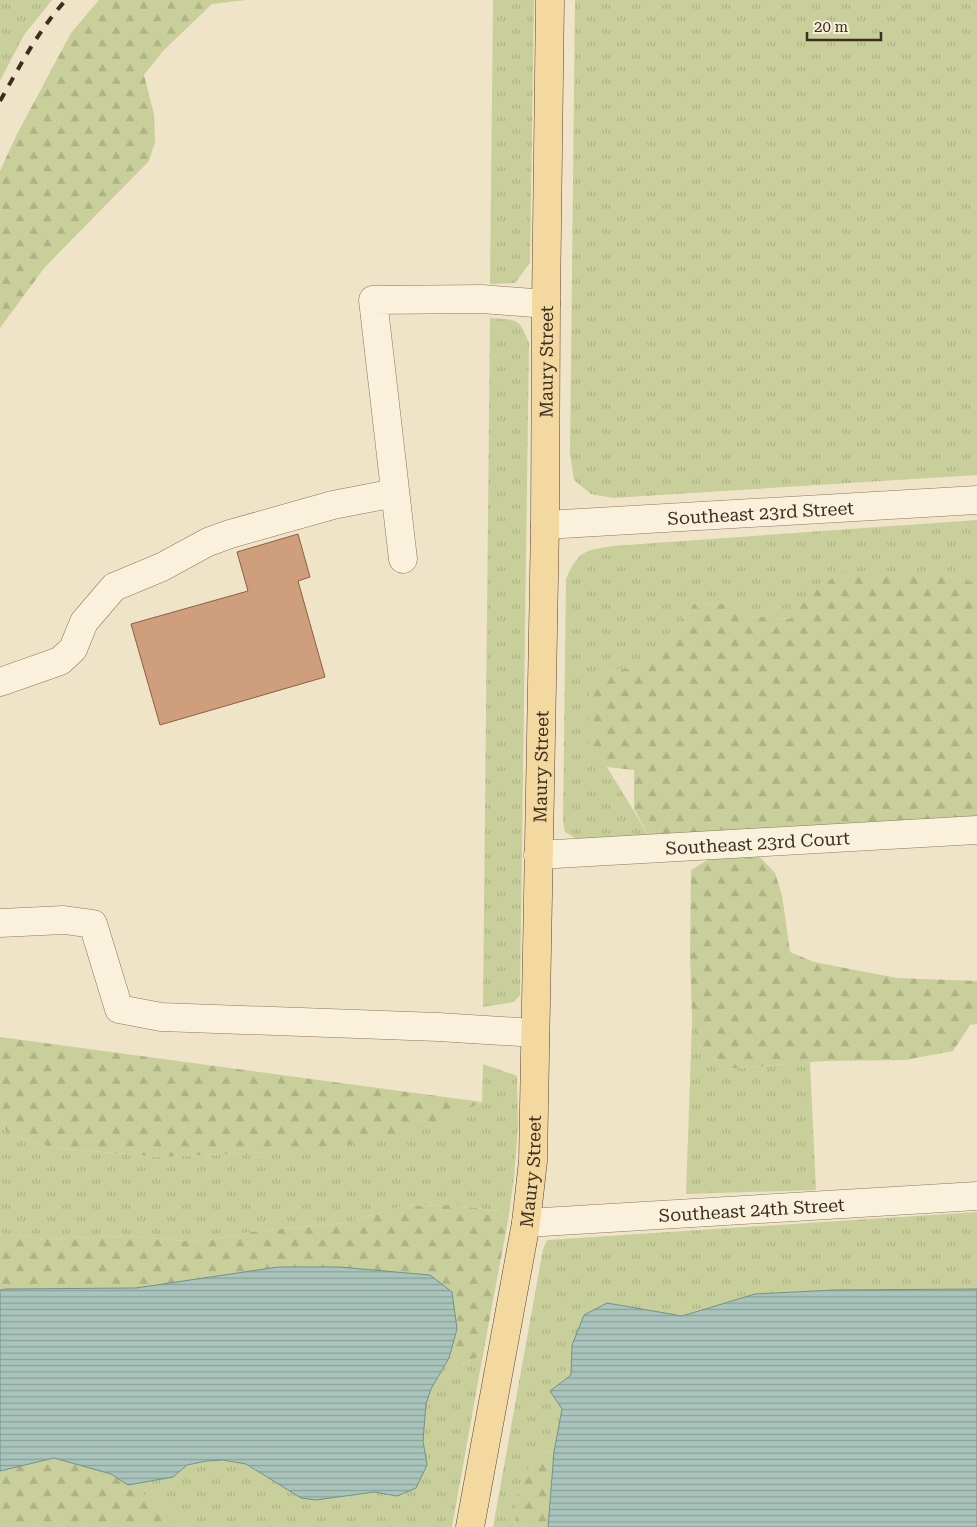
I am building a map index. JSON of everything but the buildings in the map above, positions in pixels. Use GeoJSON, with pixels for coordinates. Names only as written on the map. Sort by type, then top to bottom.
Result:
{"type":"FeatureCollection","features":[{"type":"Feature","properties":{"kind":"main road","name":"Maury Street"},"geometry":{"type":"LineString","coordinates":[[470,1527],[526,1223],[533,1161],[544,525],[550,0]]}},
{"type":"Feature","properties":{"kind":"street"},"geometry":{"type":"LineString","coordinates":[[403,559],[374,300],[482,299],[546,304]]}},
{"type":"Feature","properties":{"kind":"street"},"geometry":{"type":"LineString","coordinates":[[0,682],[60,661],[73,650],[84,622],[114,587],[162,567],[208,542],[333,505],[395,493]]}},
{"type":"Feature","properties":{"kind":"street","name":"Southeast 23rd Street"},"geometry":{"type":"LineString","coordinates":[[544,525],[977,500]]}},
{"type":"Feature","properties":{"kind":"street","name":"Southeast 23rd Court"},"geometry":{"type":"LineString","coordinates":[[538,855],[977,830]]}},
{"type":"Feature","properties":{"kind":"street"},"geometry":{"type":"LineString","coordinates":[[0,923],[64,920],[94,924],[119,1009],[161,1017],[438,1027],[535,1033]]}},
{"type":"Feature","properties":{"kind":"street","name":"Southeast 24th Street"},"geometry":{"type":"LineString","coordinates":[[526,1223],[977,1196]]}},
{"type":"Feature","properties":{"kind":"green space"},"geometry":{"type":"Polygon","coordinates":[[[0,0],[52,0],[24,35],[0,81],[0,0]]]}},
{"type":"Feature","properties":{"kind":"green space"},"geometry":{"type":"Polygon","coordinates":[[[99,0],[247,0],[212,4],[163,51],[144,75],[154,114],[155,142],[149,161],[45,267],[0,328],[0,171],[17,134],[71,33],[99,0]]]}},
{"type":"Feature","properties":{"kind":"green space"},"geometry":{"type":"Polygon","coordinates":[[[493,0],[534,0],[530,263],[515,283],[490,284],[493,0]]]}},
{"type":"Feature","properties":{"kind":"green space"},"geometry":{"type":"Polygon","coordinates":[[[575,0],[977,0],[977,475],[613,498],[591,494],[574,480],[570,454],[575,0]]]}},
{"type":"Feature","properties":{"kind":"green space"},"geometry":{"type":"Polygon","coordinates":[[[490,318],[516,322],[522,328],[529,343],[520,995],[514,1002],[483,1007],[490,318]]]}},
{"type":"Feature","properties":{"kind":"green space"},"geometry":{"type":"Polygon","coordinates":[[[977,520],[977,583],[944,576],[810,595],[790,619],[748,616],[728,604],[695,603],[653,657],[630,668],[609,671],[588,746],[605,764],[651,839],[580,841],[565,832],[563,822],[566,579],[579,557],[589,551],[613,546],[977,520]]]}},
{"type":"Feature","properties":{"kind":"green space"},"geometry":{"type":"Polygon","coordinates":[[[842,571],[944,576],[977,583],[977,819],[651,839],[634,809],[634,770],[607,767],[588,746],[589,689],[609,671],[630,668],[653,657],[695,603],[728,604],[748,616],[790,619],[810,595],[842,571]]]}},
{"type":"Feature","properties":{"kind":"green space"},"geometry":{"type":"Polygon","coordinates":[[[760,857],[775,873],[782,895],[790,952],[814,962],[897,978],[977,981],[977,1024],[970,1025],[953,1051],[905,1060],[825,1061],[725,1069],[699,1045],[692,1021],[690,954],[691,870],[709,859],[760,857]]]}},
{"type":"Feature","properties":{"kind":"green space"},"geometry":{"type":"Polygon","coordinates":[[[692,1021],[699,1045],[725,1069],[810,1062],[816,1190],[686,1194],[692,1021]]]}},
{"type":"Feature","properties":{"kind":"green space"},"geometry":{"type":"Polygon","coordinates":[[[0,1037],[482,1102],[446,1120],[364,1143],[264,1152],[162,1157],[54,1148],[7,1133],[0,1118],[0,1037]]]}},
{"type":"Feature","properties":{"kind":"green space"},"geometry":{"type":"Polygon","coordinates":[[[483,1064],[517,1076],[518,1127],[508,1221],[500,1211],[453,1205],[403,1206],[345,1223],[250,1232],[199,1242],[125,1236],[45,1239],[0,1233],[0,1118],[7,1133],[54,1148],[162,1157],[264,1152],[446,1120],[482,1102],[483,1064]]]}},
{"type":"Feature","properties":{"kind":"green space"},"geometry":{"type":"Polygon","coordinates":[[[453,1205],[500,1211],[508,1221],[483,1354],[457,1367],[449,1358],[457,1329],[136,1288],[0,1290],[0,1233],[45,1239],[125,1236],[199,1242],[250,1232],[345,1223],[403,1206],[453,1205]]]}},
{"type":"Feature","properties":{"kind":"green space"},"geometry":{"type":"Polygon","coordinates":[[[977,1212],[977,1289],[833,1290],[755,1294],[682,1316],[607,1303],[572,1345],[571,1375],[554,1452],[539,1454],[518,1487],[515,1527],[493,1527],[543,1249],[547,1240],[977,1212]]]}},
{"type":"Feature","properties":{"kind":"green space"},"geometry":{"type":"Polygon","coordinates":[[[483,1354],[452,1527],[182,1527],[170,1512],[128,1485],[173,1477],[187,1465],[223,1460],[246,1464],[301,1498],[316,1500],[374,1492],[398,1496],[427,1465],[423,1441],[426,1404],[431,1389],[449,1358],[457,1367],[483,1354]]]}},
{"type":"Feature","properties":{"kind":"green space"},"geometry":{"type":"Polygon","coordinates":[[[554,1452],[548,1527],[515,1527],[518,1487],[539,1454],[554,1452]]]}},
{"type":"Feature","properties":{"kind":"green space"},"geometry":{"type":"Polygon","coordinates":[[[54,1458],[111,1474],[170,1512],[182,1527],[0,1527],[0,1471],[54,1458]]]}},
{"type":"Feature","properties":{"kind":"water"},"geometry":{"type":"Polygon","coordinates":[[[278,1267],[339,1267],[430,1275],[452,1292],[457,1329],[449,1358],[431,1389],[426,1404],[423,1441],[427,1465],[416,1488],[397,1496],[374,1492],[316,1500],[301,1498],[246,1464],[223,1460],[187,1465],[173,1477],[128,1485],[111,1474],[54,1458],[0,1471],[0,1290],[136,1288],[278,1267]]]}},
{"type":"Feature","properties":{"kind":"water"},"geometry":{"type":"Polygon","coordinates":[[[977,1289],[977,1527],[548,1527],[554,1452],[562,1409],[550,1391],[571,1375],[572,1345],[584,1315],[607,1303],[682,1316],[755,1294],[833,1290],[977,1289]]]}},
{"type":"Feature","properties":{"kind":"railway"},"geometry":{"type":"LineString","coordinates":[[0,101],[39,35],[66,0]]}}]}
